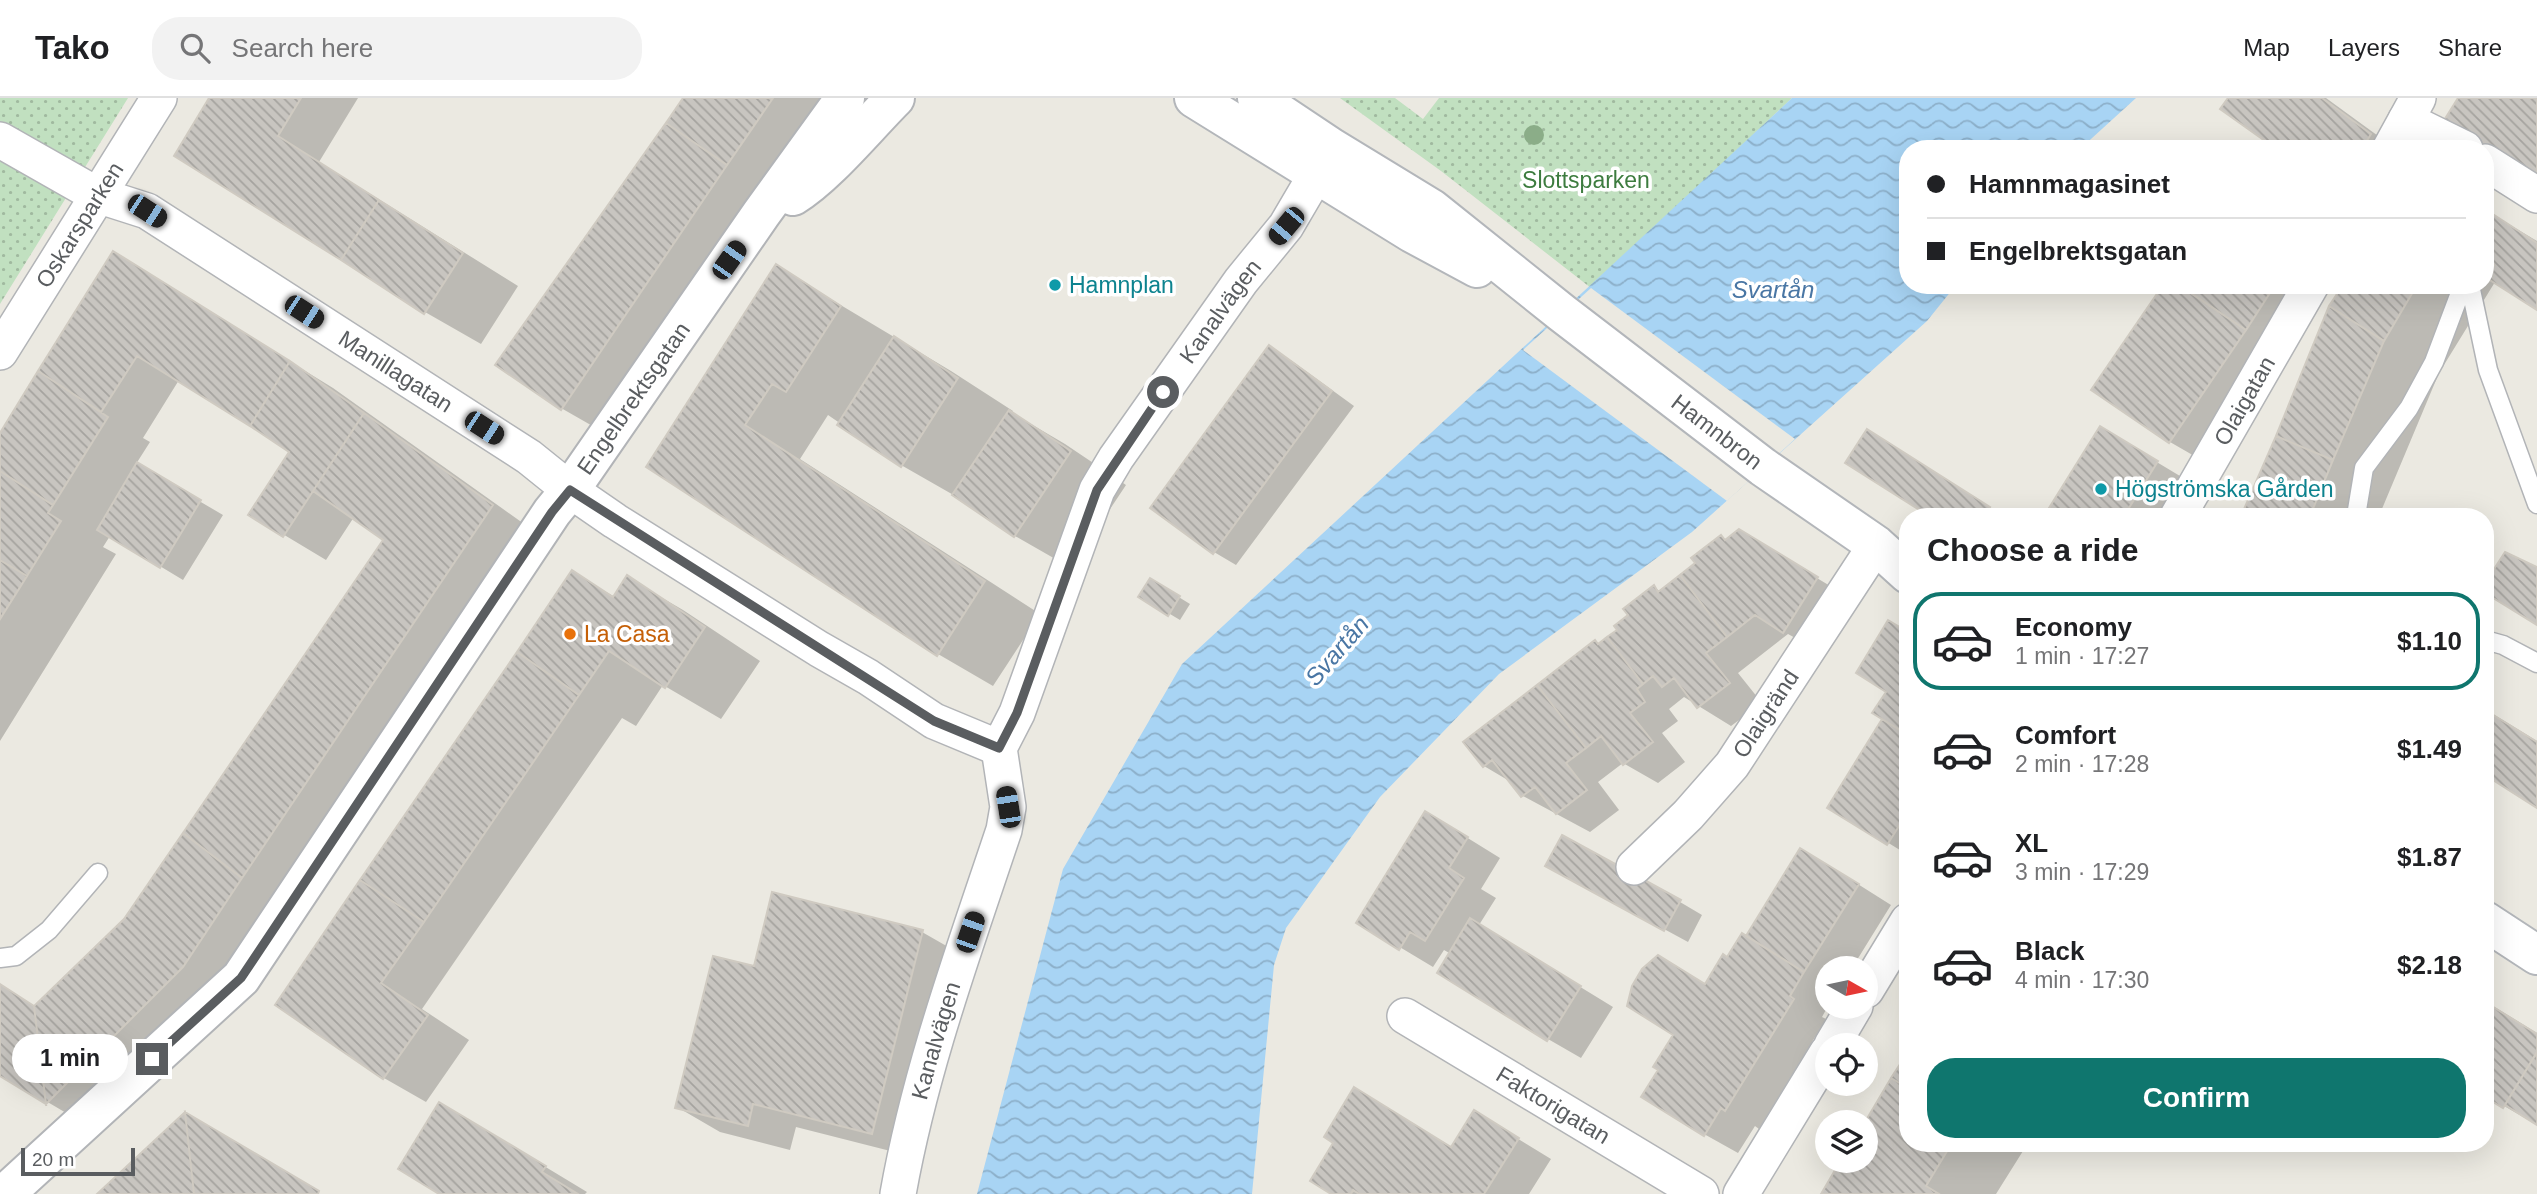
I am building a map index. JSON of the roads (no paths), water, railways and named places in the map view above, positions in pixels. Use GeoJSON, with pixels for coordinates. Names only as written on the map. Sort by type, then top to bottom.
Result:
{"type":"FeatureCollection","features":[{"type":"Feature","properties":{"kind":"street","name":"Oskarsparken"},"geometry":{"type":"LineString","coordinates":[[0,352],[159,98]]}},
{"type":"Feature","properties":{"kind":"street","name":"Engelbrektsgatan"},"geometry":{"type":"LineString","coordinates":[[5,1194],[241,978],[552,512],[845,98]]}},
{"type":"Feature","properties":{"kind":"street","name":"Engelbrektsgatan"},"geometry":{"type":"LineString","coordinates":[[761,214],[803,190],[895,98]]}},
{"type":"Feature","properties":{"kind":"street"},"geometry":{"type":"LineString","coordinates":[[1194,98],[1324,161]]}},
{"type":"Feature","properties":{"kind":"street"},"geometry":{"type":"LineString","coordinates":[[1257,98],[1324,161]]}},
{"type":"Feature","properties":{"kind":"street"},"geometry":{"type":"LineString","coordinates":[[2405,122],[2441,140]]}},
{"type":"Feature","properties":{"kind":"street","name":"Manillagatan"},"geometry":{"type":"LineString","coordinates":[[0,140],[97,195],[147,211],[529,457],[570,490],[934,721],[999,748]]}},
{"type":"Feature","properties":{"kind":"street","name":"Hamnbron"},"geometry":{"type":"LineString","coordinates":[[1324,161],[1432,209],[1562,313],[1763,467],[1892,549]]}},
{"type":"Feature","properties":{"kind":"street","name":"Kanalvägen"},"geometry":{"type":"LineString","coordinates":[[898,1194],[908,1134],[953,983],[1004,830],[1008,807],[999,748],[1017,713],[1097,490],[1116,458],[1241,281],[1286,226],[1324,161]]}},
{"type":"Feature","properties":{"kind":"street"},"geometry":{"type":"LineString","coordinates":[[2494,168],[2537,195]]}},
{"type":"Feature","properties":{"kind":"street","name":"Olaigatan"},"geometry":{"type":"LineString","coordinates":[[2183,508],[2306,294]]}},
{"type":"Feature","properties":{"kind":"street","name":"Olaigränd"},"geometry":{"type":"LineString","coordinates":[[1634,867],[1688,815],[1732,765],[1892,549]]}},
{"type":"Feature","properties":{"kind":"street"},"geometry":{"type":"LineString","coordinates":[[2494,927],[2537,955]]}},
{"type":"Feature","properties":{"kind":"street"},"geometry":{"type":"LineString","coordinates":[[1878,970],[1899,936]]}},
{"type":"Feature","properties":{"kind":"street","name":"Faktorigatan"},"geometry":{"type":"LineString","coordinates":[[1405,1016],[1701,1194]]}},
{"type":"Feature","properties":{"kind":"street"},"geometry":{"type":"LineString","coordinates":[[1741,1194],[1815,1073]]}},
{"type":"Feature","properties":{"kind":"lane"},"geometry":{"type":"LineString","coordinates":[[2357,508],[2364,468],[2409,408],[2434,362],[2460,294]]}},
{"type":"Feature","properties":{"kind":"lane"},"geometry":{"type":"LineString","coordinates":[[2472,294],[2488,370],[2537,504]]}},
{"type":"Feature","properties":{"kind":"lane"},"geometry":{"type":"LineString","coordinates":[[2494,643],[2537,663]]}},
{"type":"Feature","properties":{"kind":"lane"},"geometry":{"type":"LineString","coordinates":[[0,958],[16,956],[49,930],[98,873]]}},
{"type":"Feature","properties":{"kind":"water","name":"Svartån"},"geometry":{"type":"Polygon","coordinates":[[[1792,98],[2136,98],[2090,140],[1899,140],[1899,294],[1949,294],[1927,321],[1692,532],[1499,674],[1380,797],[1286,928],[1274,965],[1252,1194],[977,1194],[1063,869],[1182,664],[1792,98]]]}},
{"type":"Feature","properties":{"kind":"place","name":"Hamnplan"},"geometry":{"type":"Point","coordinates":[1055,285]}},
{"type":"Feature","properties":{"kind":"place","name":"Högströmska Gården"},"geometry":{"type":"Point","coordinates":[2101,489]}},
{"type":"Feature","properties":{"kind":"place","name":"La Casa"},"geometry":{"type":"Point","coordinates":[570,634]}},
{"type":"Feature","properties":{"kind":"park label","name":"Slottsparken"},"geometry":{"type":"Point","coordinates":[1586,180]}}]}
